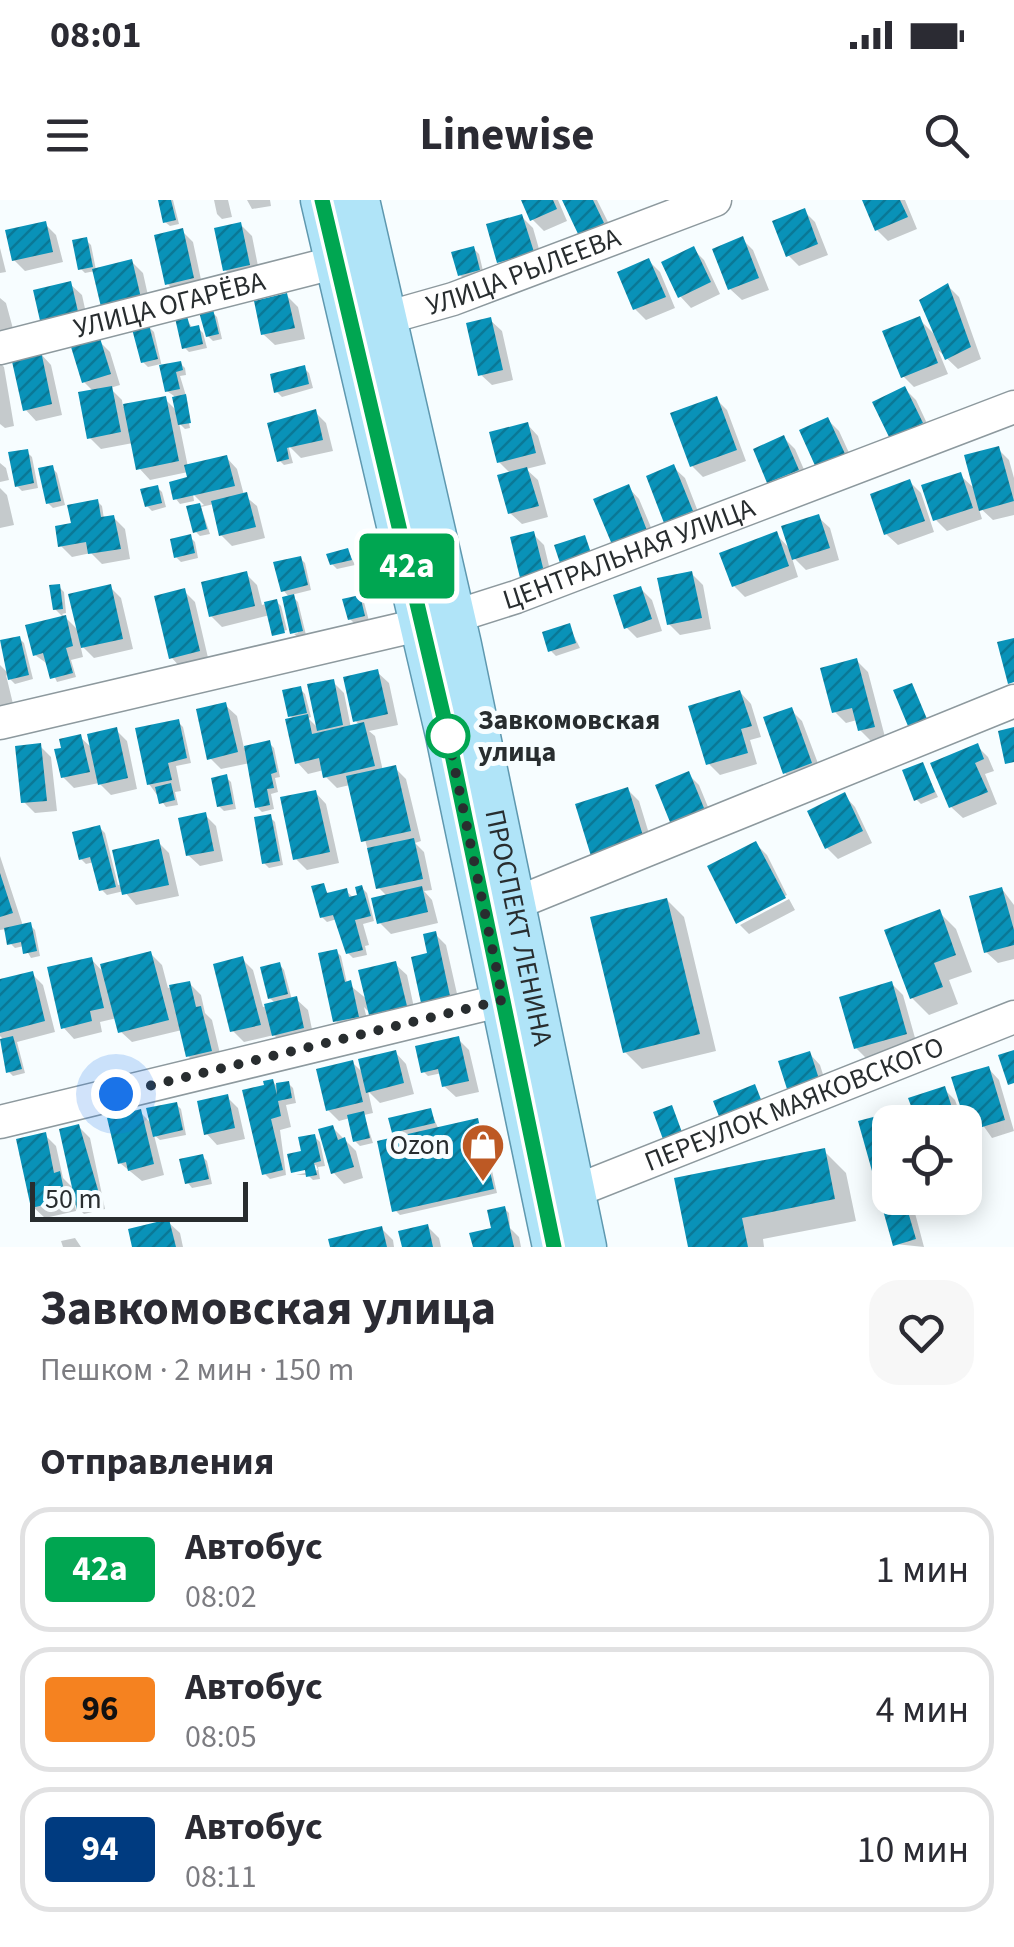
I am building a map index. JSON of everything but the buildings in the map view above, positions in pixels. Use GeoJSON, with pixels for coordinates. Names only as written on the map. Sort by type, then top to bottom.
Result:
{"type":"FeatureCollection","features":[{"type":"Feature","properties":{"kind":"main road","name":"ПРОСПЕКТ ЛЕНИНА"},"geometry":{"type":"LineString","coordinates":[[322,200],[514,904],[585,1247]]}},
{"type":"Feature","properties":{"kind":"main road","name":"ПРОСПЕКТ ЛЕНИНА"},"geometry":{"type":"LineString","coordinates":[[358,200],[386,318],[437,621],[448,735],[554,1247]]}},
{"type":"Feature","properties":{"kind":"street","name":"УЛИЦА РЫЛЕЕВА"},"geometry":{"type":"LineString","coordinates":[[386,318],[452,299],[714,200]]}},
{"type":"Feature","properties":{"kind":"street","name":"УЛИЦА ОГАРЁВА"},"geometry":{"type":"LineString","coordinates":[[0,348],[337,262]]}},
{"type":"Feature","properties":{"kind":"street","name":"ЦЕНТРАЛЬНАЯ УЛИЦА"},"geometry":{"type":"LineString","coordinates":[[0,723],[437,621],[516,597],[1014,407]]}},
{"type":"Feature","properties":{"kind":"street"},"geometry":{"type":"LineString","coordinates":[[514,904],[1014,701]]}},
{"type":"Feature","properties":{"kind":"street"},"geometry":{"type":"LineString","coordinates":[[0,1122],[503,1000]]}},
{"type":"Feature","properties":{"kind":"street","name":"ПЕРЕУЛОК МАЯКОВСКОГО"},"geometry":{"type":"LineString","coordinates":[[573,1192],[1014,1016]]}},
{"type":"Feature","properties":{"kind":"bus line","name":"42a"},"geometry":{"type":"LineString","coordinates":[[322,200],[448,735],[554,1247]]}},
{"type":"Feature","properties":{"kind":"place","name":"Завкомовская улица"},"geometry":{"type":"Point","coordinates":[448,736]}},
{"type":"Feature","properties":{"kind":"place","name":"Ozon"},"geometry":{"type":"Point","coordinates":[483,1183]}},
{"type":"Feature","properties":{"kind":"route"},"geometry":{"type":"LineString","coordinates":[[116,1094],[503,1000],[448,736]]}}]}
